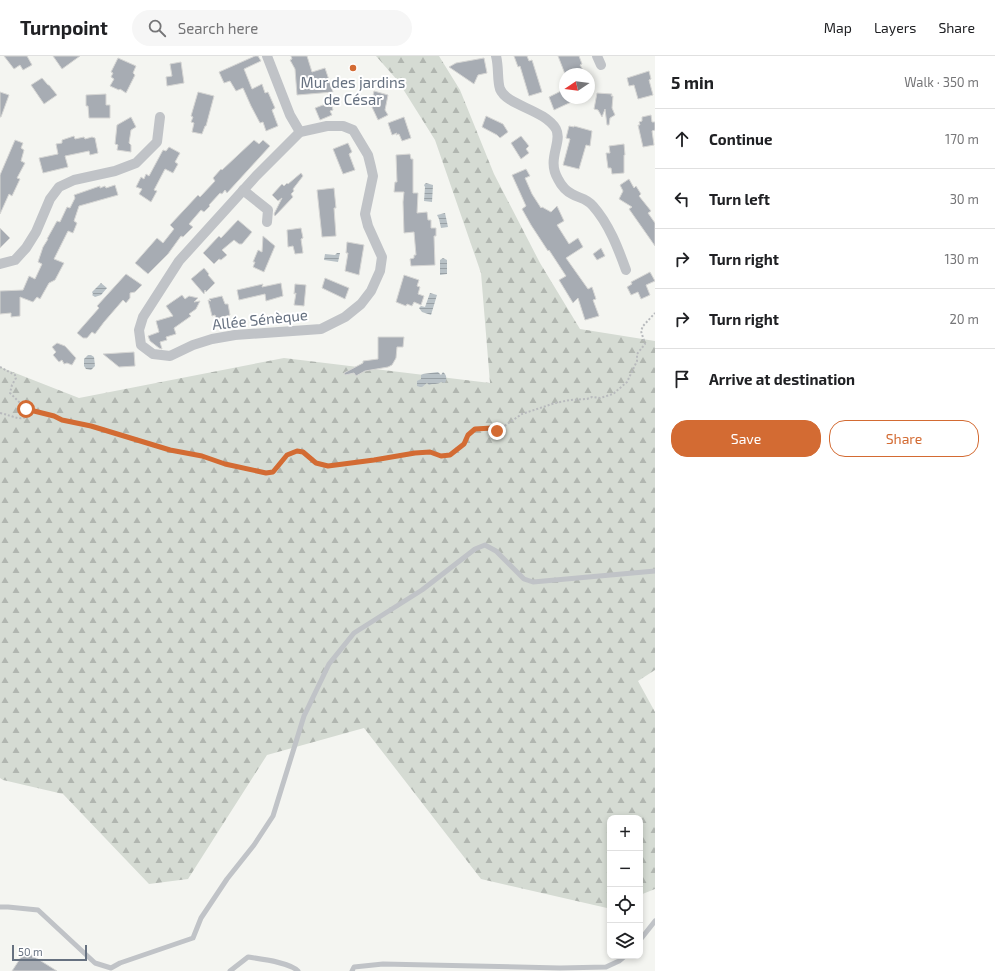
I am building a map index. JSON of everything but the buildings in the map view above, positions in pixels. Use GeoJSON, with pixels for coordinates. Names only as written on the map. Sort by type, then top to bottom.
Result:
{"type":"FeatureCollection","features":[{"type":"Feature","properties":{"kind":"street"},"geometry":{"type":"LineString","coordinates":[[267,56],[290,115],[300,132]]}},
{"type":"Feature","properties":{"kind":"street"},"geometry":{"type":"LineString","coordinates":[[496,56],[499,66],[498,80],[500,90],[509,99],[546,118],[557,130],[558,137],[553,156],[553,169],[557,178],[563,187],[572,194],[585,198],[596,210],[607,226],[617,246],[626,270]]}},
{"type":"Feature","properties":{"kind":"street"},"geometry":{"type":"LineString","coordinates":[[0,264],[15,260],[26,248],[36,232],[50,199],[59,187],[74,180],[115,171],[136,163],[157,142],[160,118]]}},
{"type":"Feature","properties":{"kind":"street","name":"Allée Sénèque"},"geometry":{"type":"LineString","coordinates":[[327,126],[343,126],[353,130],[368,155],[373,176],[365,214],[368,226],[382,257],[380,271],[371,291],[361,304],[345,317],[321,329],[236,335],[212,339],[193,345],[170,356],[153,354],[141,345],[139,330],[143,317],[179,260],[243,190],[300,132],[327,126]]}},
{"type":"Feature","properties":{"kind":"street"},"geometry":{"type":"LineString","coordinates":[[243,190],[268,210],[267,222]]}},
{"type":"Feature","properties":{"kind":"lane"},"geometry":{"type":"LineString","coordinates":[[0,907],[38,910],[95,963],[111,968],[120,963],[193,938],[201,918],[227,879],[254,845],[272,816],[304,716],[329,664],[354,632],[422,590],[476,549],[485,545],[496,551],[524,579],[533,582],[655,571]]}},
{"type":"Feature","properties":{"kind":"lane"},"geometry":{"type":"LineString","coordinates":[[643,936],[655,921]]}},
{"type":"Feature","properties":{"kind":"lane"},"geometry":{"type":"LineString","coordinates":[[230,971],[248,957],[287,965],[298,971]]}},
{"type":"Feature","properties":{"kind":"lane"},"geometry":{"type":"LineString","coordinates":[[352,971],[354,967],[383,964],[560,968],[606,967],[621,959]]}},
{"type":"Feature","properties":{"kind":"path"},"geometry":{"type":"LineString","coordinates":[[0,367],[15,375],[16,378],[10,392],[26,409],[170,450],[202,456],[225,464],[266,473],[273,472],[287,455],[297,451],[303,452],[316,463],[328,466],[415,453],[430,452],[441,456],[450,455],[464,444],[468,435],[475,429],[492,428],[497,431],[522,414],[545,408],[555,403],[592,397],[600,398],[613,394],[627,382],[632,373],[638,354],[644,344],[641,331],[643,326],[655,313]]}},
{"type":"Feature","properties":{"kind":"path"},"geometry":{"type":"LineString","coordinates":[[0,413],[22,419],[29,418],[35,412]]}},
{"type":"Feature","properties":{"kind":"green space"},"geometry":{"type":"Polygon","coordinates":[[[376,56],[439,56],[460,90],[494,174],[540,263],[580,329],[655,341],[655,670],[638,681],[655,712],[655,889],[643,894],[643,815],[607,815],[607,908],[481,879],[364,728],[267,755],[188,879],[149,884],[63,794],[3,780],[0,778],[0,367],[79,398],[284,358],[490,383],[481,273],[435,140],[398,81],[376,56]]]}},
{"type":"Feature","properties":{"kind":"shaded area"},"geometry":{"type":"Polygon","coordinates":[[[426,183],[433,185],[432,202],[424,201],[424,185],[426,183]]]}},
{"type":"Feature","properties":{"kind":"shaded area"},"geometry":{"type":"Polygon","coordinates":[[[445,213],[448,227],[441,228],[437,215],[445,213]]]}},
{"type":"Feature","properties":{"kind":"shaded area"},"geometry":{"type":"Polygon","coordinates":[[[340,253],[338,262],[324,260],[325,254],[335,255],[340,253]]]}},
{"type":"Feature","properties":{"kind":"shaded area"},"geometry":{"type":"Polygon","coordinates":[[[443,258],[447,260],[447,274],[440,275],[440,260],[443,258]]]}},
{"type":"Feature","properties":{"kind":"shaded area"},"geometry":{"type":"Polygon","coordinates":[[[101,283],[107,288],[101,295],[95,297],[92,295],[92,292],[101,283]]]}},
{"type":"Feature","properties":{"kind":"shaded area"},"geometry":{"type":"Polygon","coordinates":[[[430,293],[437,295],[431,315],[422,312],[419,308],[421,306],[425,307],[430,293]]]}},
{"type":"Feature","properties":{"kind":"shaded area"},"geometry":{"type":"Polygon","coordinates":[[[88,355],[94,357],[95,366],[91,370],[86,369],[84,366],[84,359],[88,355]]]}},
{"type":"Feature","properties":{"kind":"shaded area"},"geometry":{"type":"Polygon","coordinates":[[[438,372],[441,375],[443,372],[445,374],[445,383],[441,382],[429,385],[427,383],[422,387],[417,386],[417,381],[421,379],[421,375],[438,372]]]}},
{"type":"Feature","properties":{"kind":"place","name":"Mur des jardins de César"},"geometry":{"type":"Point","coordinates":[353,68]}},
{"type":"Feature","properties":{"kind":"route"},"geometry":{"type":"LineString","coordinates":[[26,409],[54,416],[62,420],[91,426],[170,450],[202,456],[225,464],[266,473],[273,472],[279,467],[280,462],[287,455],[297,451],[303,452],[316,463],[328,466],[415,453],[430,452],[441,456],[450,455],[464,444],[468,435],[475,429],[492,428],[497,431]]}}]}
